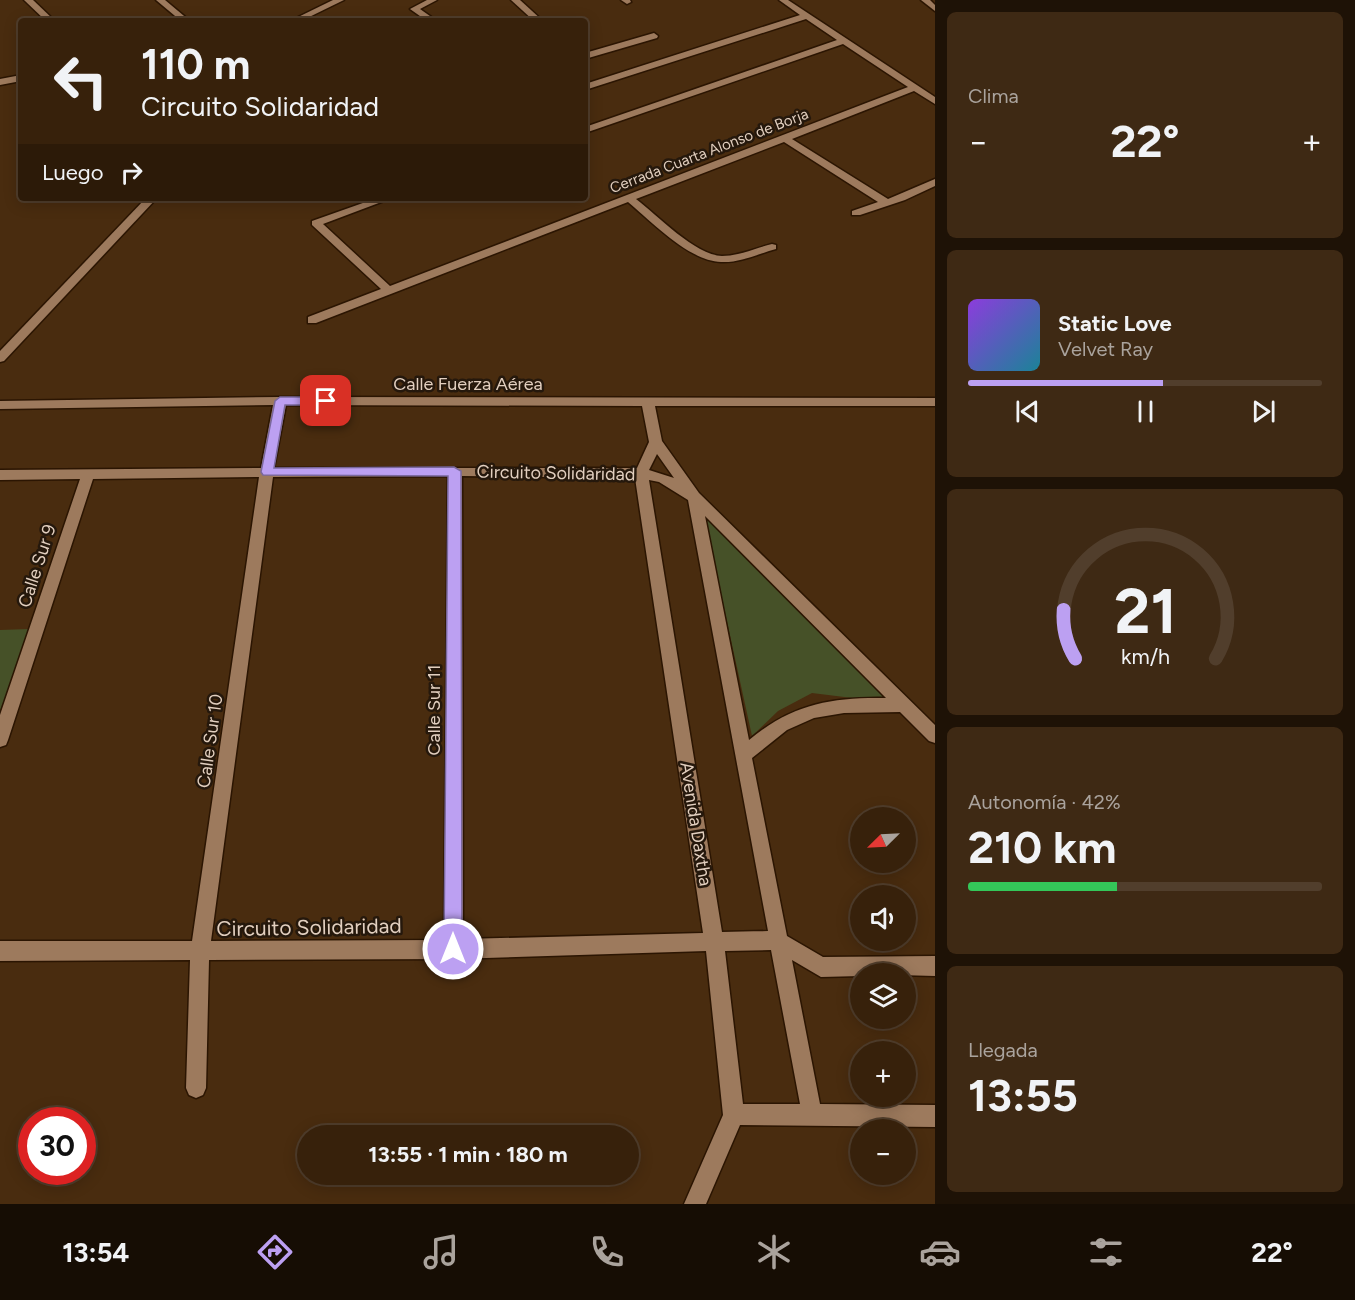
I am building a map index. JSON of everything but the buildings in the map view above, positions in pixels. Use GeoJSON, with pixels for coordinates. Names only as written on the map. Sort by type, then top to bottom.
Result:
{"type":"FeatureCollection","features":[{"type":"Feature","properties":{"kind":"street"},"geometry":{"type":"LineString","coordinates":[[28,0],[48,18]]}},
{"type":"Feature","properties":{"kind":"street"},"geometry":{"type":"LineString","coordinates":[[160,0],[182,18]]}},
{"type":"Feature","properties":{"kind":"street"},"geometry":{"type":"LineString","coordinates":[[301,18],[340,0]]}},
{"type":"Feature","properties":{"kind":"street"},"geometry":{"type":"LineString","coordinates":[[428,18],[414,9],[433,0]]}},
{"type":"Feature","properties":{"kind":"street"},"geometry":{"type":"LineString","coordinates":[[515,0],[536,18]]}},
{"type":"Feature","properties":{"kind":"street"},"geometry":{"type":"LineString","coordinates":[[783,0],[935,101]]}},
{"type":"Feature","properties":{"kind":"street"},"geometry":{"type":"LineString","coordinates":[[925,0],[935,9]]}},
{"type":"Feature","properties":{"kind":"street"},"geometry":{"type":"LineString","coordinates":[[588,86],[806,16]]}},
{"type":"Feature","properties":{"kind":"street"},"geometry":{"type":"LineString","coordinates":[[588,55],[654,36]]}},
{"type":"Feature","properties":{"kind":"street"},"geometry":{"type":"LineString","coordinates":[[588,129],[842,41]]}},
{"type":"Feature","properties":{"kind":"street"},"geometry":{"type":"LineString","coordinates":[[0,82],[18,79]]}},
{"type":"Feature","properties":{"kind":"street","name":"Cerrada Cuarta Alonso de Borja"},"geometry":{"type":"LineString","coordinates":[[312,320],[387,289],[915,88]]}},
{"type":"Feature","properties":{"kind":"street"},"geometry":{"type":"LineString","coordinates":[[926,95],[935,90]]}},
{"type":"Feature","properties":{"kind":"street"},"geometry":{"type":"LineString","coordinates":[[784,138],[885,202]]}},
{"type":"Feature","properties":{"kind":"street"},"geometry":{"type":"LineString","coordinates":[[856,213],[901,198],[935,182]]}},
{"type":"Feature","properties":{"kind":"street"},"geometry":{"type":"LineString","coordinates":[[629,198],[686,243],[710,258],[730,259],[772,247]]}},
{"type":"Feature","properties":{"kind":"street"},"geometry":{"type":"LineString","coordinates":[[0,358],[149,201]]}},
{"type":"Feature","properties":{"kind":"street"},"geometry":{"type":"LineString","coordinates":[[378,201],[316,223],[387,289]]}},
{"type":"Feature","properties":{"kind":"street","name":"Calle Fuerza Aérea"},"geometry":{"type":"LineString","coordinates":[[0,405],[280,401],[935,402]]}},
{"type":"Feature","properties":{"kind":"street","name":"Calle Sur 10"},"geometry":{"type":"LineString","coordinates":[[196,1089],[200,952],[267,472],[280,401]]}},
{"type":"Feature","properties":{"kind":"street"},"geometry":{"type":"LineString","coordinates":[[648,402],[656,442],[694,498],[812,1113]]}},
{"type":"Feature","properties":{"kind":"street"},"geometry":{"type":"LineString","coordinates":[[641,473],[656,442]]}},
{"type":"Feature","properties":{"kind":"street","name":"Circuito Solidaridad"},"geometry":{"type":"LineString","coordinates":[[0,475],[454,471],[641,473],[663,478],[694,498],[935,736]]}},
{"type":"Feature","properties":{"kind":"street","name":"Calle Sur 11"},"geometry":{"type":"LineString","coordinates":[[453,949],[454,471]]}},
{"type":"Feature","properties":{"kind":"street","name":"Avenida Daxtha"},"geometry":{"type":"LineString","coordinates":[[641,473],[714,942],[734,1115]]}},
{"type":"Feature","properties":{"kind":"street","name":"Calle Sur 9"},"geometry":{"type":"LineString","coordinates":[[0,740],[88,474]]}},
{"type":"Feature","properties":{"kind":"street"},"geometry":{"type":"LineString","coordinates":[[743,755],[787,720],[828,708],[868,704],[905,705]]}},
{"type":"Feature","properties":{"kind":"street"},"geometry":{"type":"LineString","coordinates":[[777,940],[821,967],[935,966]]}},
{"type":"Feature","properties":{"kind":"street","name":"Circuito Solidaridad"},"geometry":{"type":"LineString","coordinates":[[0,951],[200,952],[453,949],[777,940]]}},
{"type":"Feature","properties":{"kind":"street"},"geometry":{"type":"LineString","coordinates":[[695,1204],[734,1115],[812,1113],[935,1116]]}},
{"type":"Feature","properties":{"kind":"green space"},"geometry":{"type":"Polygon","coordinates":[[[703,512],[893,703],[812,693],[778,711],[752,736],[703,512]]]}},
{"type":"Feature","properties":{"kind":"green space"},"geometry":{"type":"Polygon","coordinates":[[[30,629],[0,711],[0,630],[30,629]]]}},
{"type":"Feature","properties":{"kind":"route"},"geometry":{"type":"LineString","coordinates":[[326,401],[280,401],[267,472],[454,471],[453,949]]}}]}
